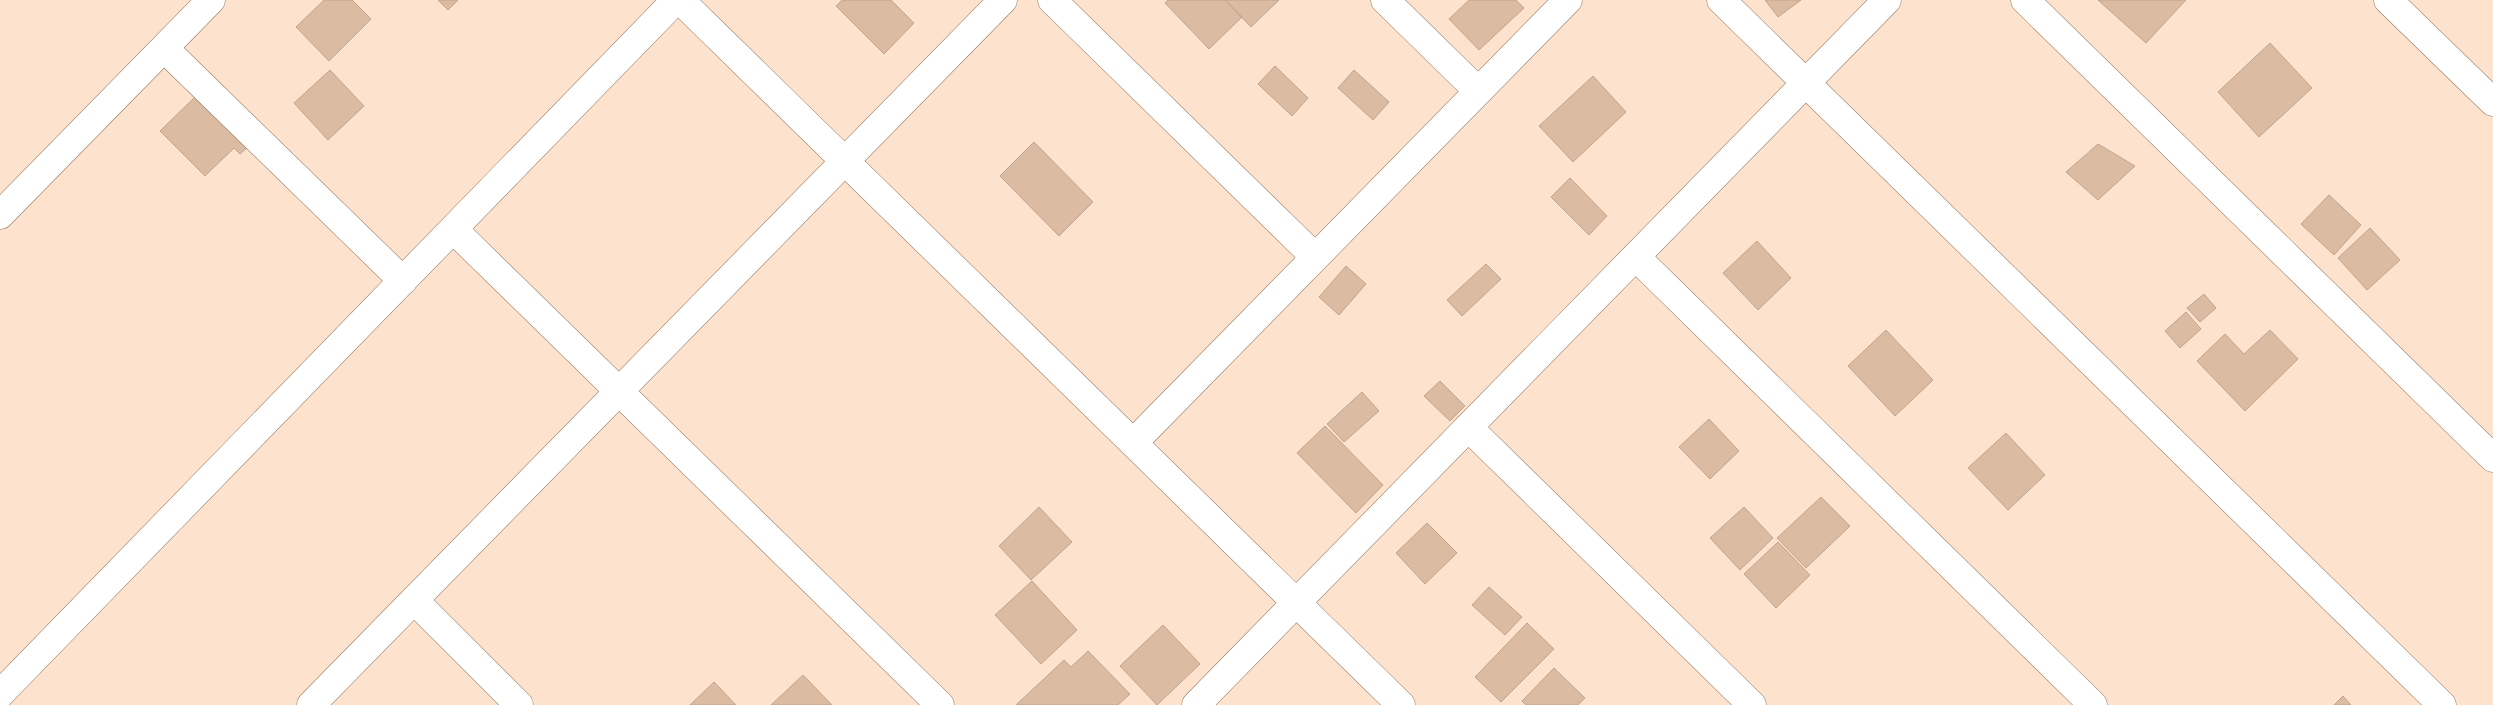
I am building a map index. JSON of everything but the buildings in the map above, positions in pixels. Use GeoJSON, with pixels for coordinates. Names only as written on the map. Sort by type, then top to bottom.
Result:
{"type":"FeatureCollection","features":[{"type":"Feature","properties":{"kind":"street"},"geometry":{"type":"LineString","coordinates":[[0,215],[211,0]]}},
{"type":"Feature","properties":{"kind":"street"},"geometry":{"type":"LineString","coordinates":[[0,694],[676,0]]}},
{"type":"Feature","properties":{"kind":"street"},"geometry":{"type":"LineString","coordinates":[[680,0],[1401,705]]}},
{"type":"Feature","properties":{"kind":"street"},"geometry":{"type":"LineString","coordinates":[[311,705],[1003,0]]}},
{"type":"Feature","properties":{"kind":"street"},"geometry":{"type":"LineString","coordinates":[[1052,0],[1315,257]]}},
{"type":"Feature","properties":{"kind":"street"},"geometry":{"type":"LineString","coordinates":[[1385,0],[1478,91]]}},
{"type":"Feature","properties":{"kind":"street"},"geometry":{"type":"LineString","coordinates":[[1133,443],[1568,0]]}},
{"type":"Feature","properties":{"kind":"street"},"geometry":{"type":"LineString","coordinates":[[1721,0],[2442,705]]}},
{"type":"Feature","properties":{"kind":"street"},"geometry":{"type":"LineString","coordinates":[[1196,705],[1887,0]]}},
{"type":"Feature","properties":{"kind":"street"},"geometry":{"type":"LineString","coordinates":[[2025,0],[2493,458]]}},
{"type":"Feature","properties":{"kind":"street"},"geometry":{"type":"LineString","coordinates":[[2388,0],[2493,102]]}},
{"type":"Feature","properties":{"kind":"street"},"geometry":{"type":"LineString","coordinates":[[164,48],[403,281]]}},
{"type":"Feature","properties":{"kind":"street"},"geometry":{"type":"LineString","coordinates":[[453,229],[940,705]]}},
{"type":"Feature","properties":{"kind":"street"},"geometry":{"type":"LineString","coordinates":[[1636,257],[2093,705]]}},
{"type":"Feature","properties":{"kind":"street"},"geometry":{"type":"LineString","coordinates":[[1468,427],[1752,705]]}},
{"type":"Feature","properties":{"kind":"street"},"geometry":{"type":"LineString","coordinates":[[414,600],[519,705]]}}]}
